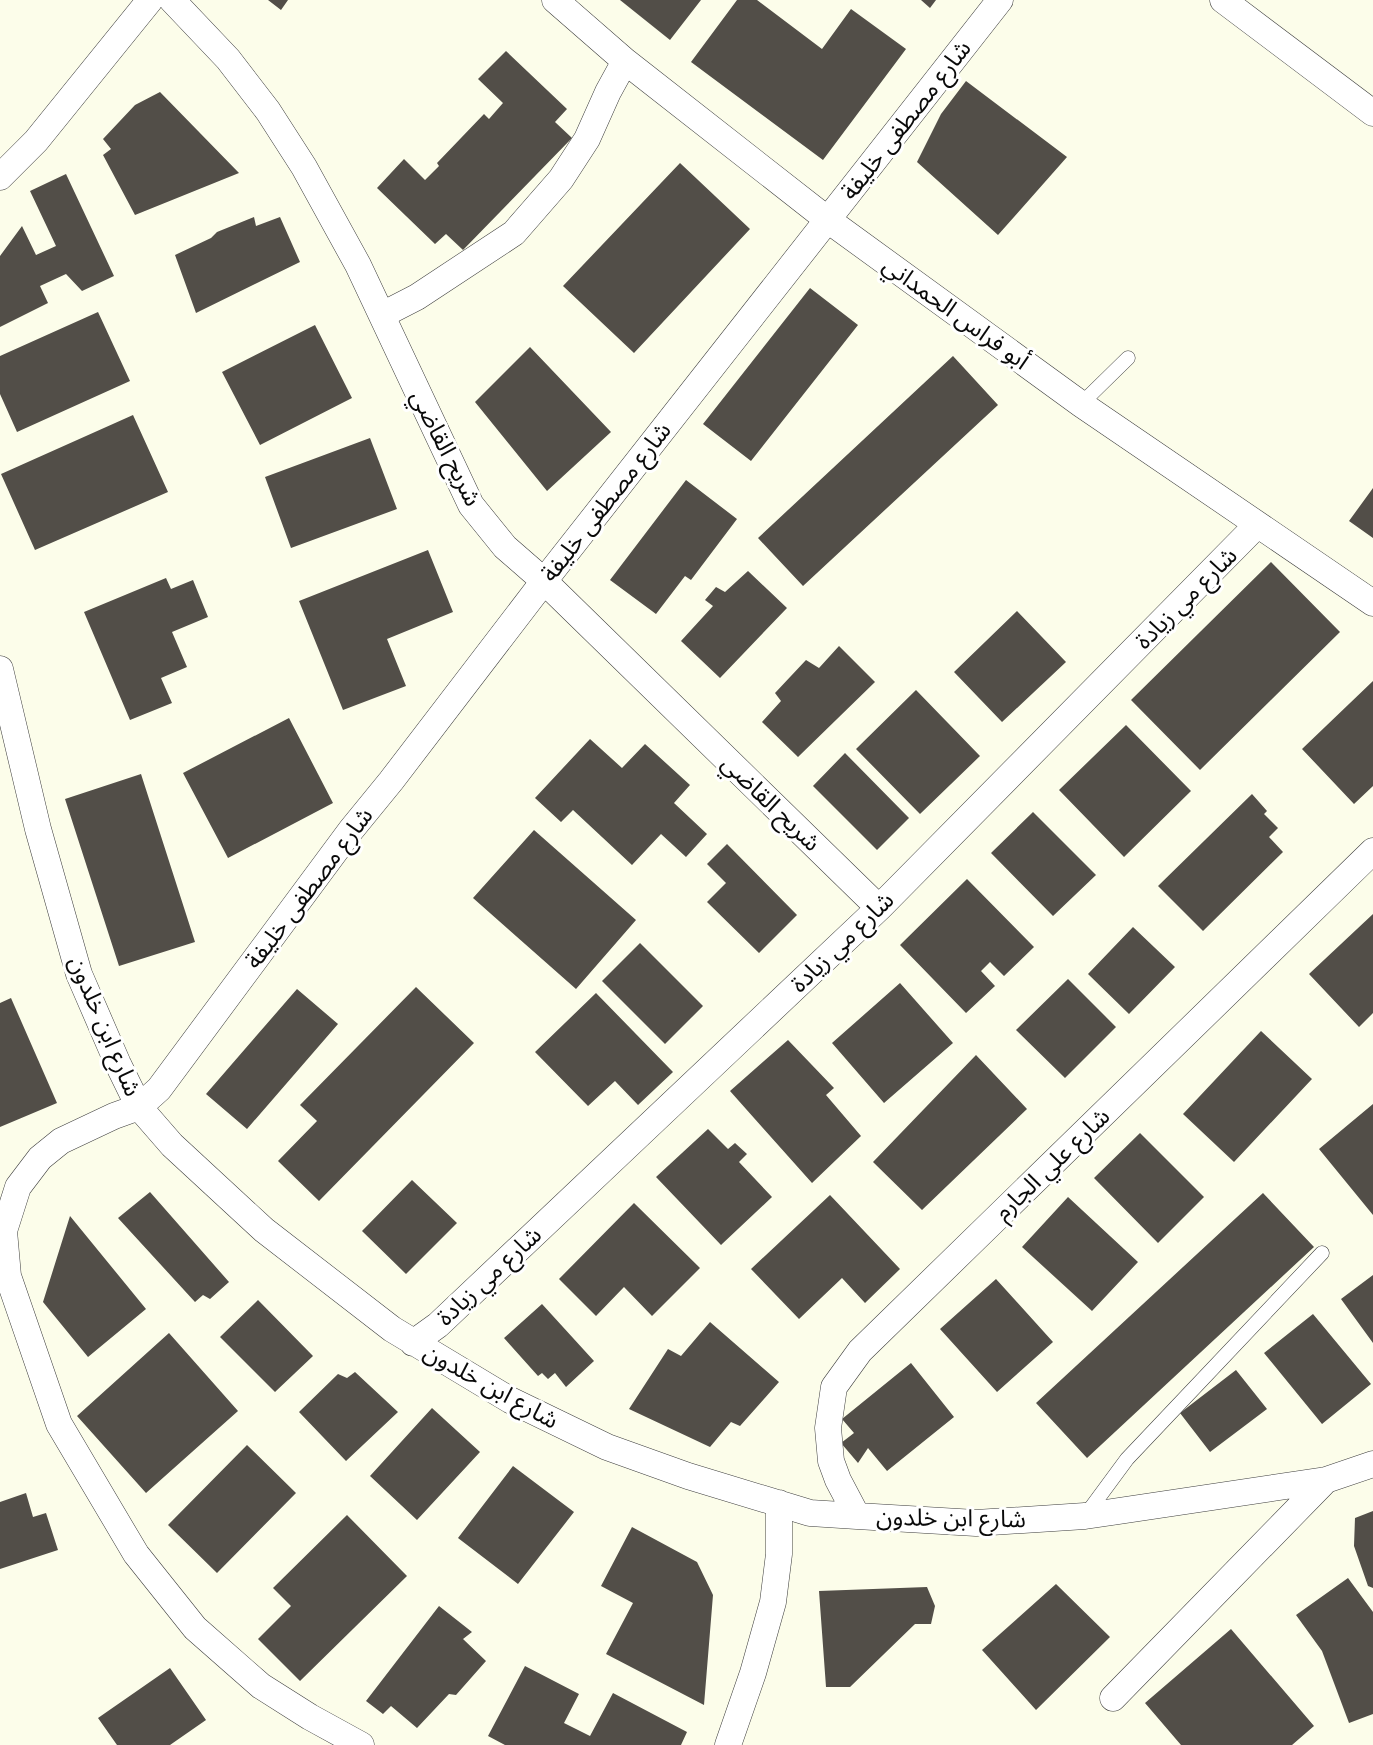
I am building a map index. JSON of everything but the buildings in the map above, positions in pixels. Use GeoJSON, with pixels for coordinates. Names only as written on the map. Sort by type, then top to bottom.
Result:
{"type":"FeatureCollection","features":[{"type":"Feature","properties":{"kind":"street"},"geometry":{"type":"LineString","coordinates":[[0,177],[36,141],[150,0]]}},
{"type":"Feature","properties":{"kind":"street","name":"شريح القاضي"},"geometry":{"type":"LineString","coordinates":[[172,0],[228,59],[268,111],[304,167],[358,265],[471,505],[505,547],[544,581],[879,908]]}},
{"type":"Feature","properties":{"kind":"street","name":"أبو فراس الحمداني"},"geometry":{"type":"LineString","coordinates":[[555,0],[626,61],[828,220],[1081,404],[1373,603]]}},
{"type":"Feature","properties":{"kind":"street","name":"شارع مصطفى خليفة"},"geometry":{"type":"LineString","coordinates":[[361,1745],[310,1717],[261,1686],[195,1628],[136,1554],[59,1424],[8,1276],[4,1231],[18,1186],[40,1158],[61,1141],[139,1107],[159,1089],[351,830],[1000,0]]}},
{"type":"Feature","properties":{"kind":"street"},"geometry":{"type":"LineString","coordinates":[[1223,0],[1373,113]]}},
{"type":"Feature","properties":{"kind":"street"},"geometry":{"type":"LineString","coordinates":[[382,315],[417,297],[514,233],[561,179],[587,139],[608,92],[626,61]]}},
{"type":"Feature","properties":{"kind":"street","name":"شارع مي زيادة"},"geometry":{"type":"LineString","coordinates":[[413,1343],[438,1325],[879,908],[1257,525]]}},
{"type":"Feature","properties":{"kind":"street","name":"شارع ابن خلدون"},"geometry":{"type":"LineString","coordinates":[[0,669],[38,829],[79,974],[139,1107],[172,1145],[264,1230],[392,1329],[510,1400],[607,1447],[688,1476],[810,1513],[976,1523],[1085,1516],[1326,1480],[1373,1464]]}},
{"type":"Feature","properties":{"kind":"street","name":"شارع علي الجارم"},"geometry":{"type":"LineString","coordinates":[[856,1516],[831,1461],[828,1428],[834,1387],[860,1351],[1373,851]]}},
{"type":"Feature","properties":{"kind":"street"},"geometry":{"type":"LineString","coordinates":[[1113,1698],[1326,1480]]}},
{"type":"Feature","properties":{"kind":"street"},"geometry":{"type":"LineString","coordinates":[[728,1745],[753,1673],[773,1602],[779,1554],[778,1503]]}},
{"type":"Feature","properties":{"kind":"lane"},"geometry":{"type":"LineString","coordinates":[[1081,404],[1128,358]]}},
{"type":"Feature","properties":{"kind":"lane"},"geometry":{"type":"LineString","coordinates":[[1085,1516],[1127,1459],[1322,1253]]}}]}
